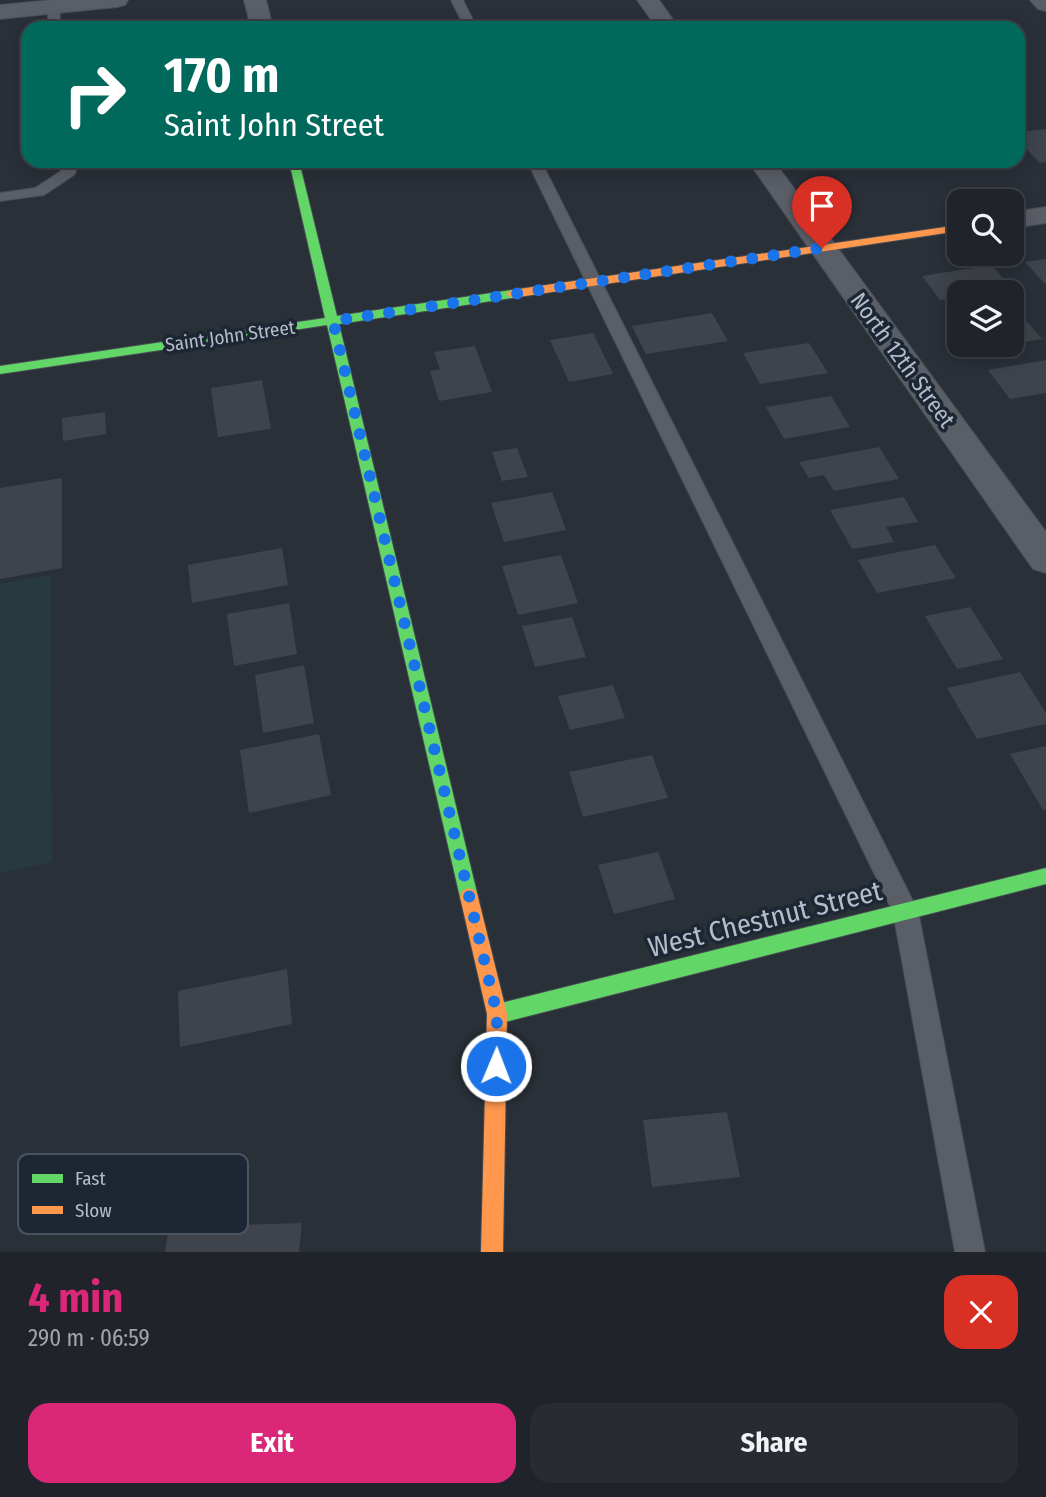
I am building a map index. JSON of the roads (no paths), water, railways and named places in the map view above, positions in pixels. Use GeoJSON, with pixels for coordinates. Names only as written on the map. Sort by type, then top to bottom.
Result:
{"type":"FeatureCollection","features":[{"type":"Feature","properties":{"kind":"street"},"geometry":{"type":"LineString","coordinates":[[0,12],[54,17],[117,0]]}},
{"type":"Feature","properties":{"kind":"street"},"geometry":{"type":"LineString","coordinates":[[255,0],[260,21]]}},
{"type":"Feature","properties":{"kind":"street"},"geometry":{"type":"LineString","coordinates":[[648,0],[663,21]]}},
{"type":"Feature","properties":{"kind":"street"},"geometry":{"type":"LineString","coordinates":[[1041,0],[1046,4]]}},
{"type":"Feature","properties":{"kind":"street"},"geometry":{"type":"LineString","coordinates":[[296,168],[497,1014],[492,1252]]}},
{"type":"Feature","properties":{"kind":"street","name":"North 12th Street"},"geometry":{"type":"LineString","coordinates":[[766,168],[1046,559]]}},
{"type":"Feature","properties":{"kind":"street"},"geometry":{"type":"LineString","coordinates":[[1024,219],[1045,217]]}},
{"type":"Feature","properties":{"kind":"street","name":"Saint John Street"},"geometry":{"type":"LineString","coordinates":[[0,370],[947,230]]}},
{"type":"Feature","properties":{"kind":"street","name":"West Chestnut Street"},"geometry":{"type":"LineString","coordinates":[[497,1014],[1046,876]]}},
{"type":"Feature","properties":{"kind":"lane"},"geometry":{"type":"LineString","coordinates":[[457,0],[468,21]]}},
{"type":"Feature","properties":{"kind":"lane"},"geometry":{"type":"LineString","coordinates":[[0,197],[39,191],[69,172],[69,168]]}},
{"type":"Feature","properties":{"kind":"lane"},"geometry":{"type":"LineString","coordinates":[[537,168],[905,911],[970,1252]]}}]}
